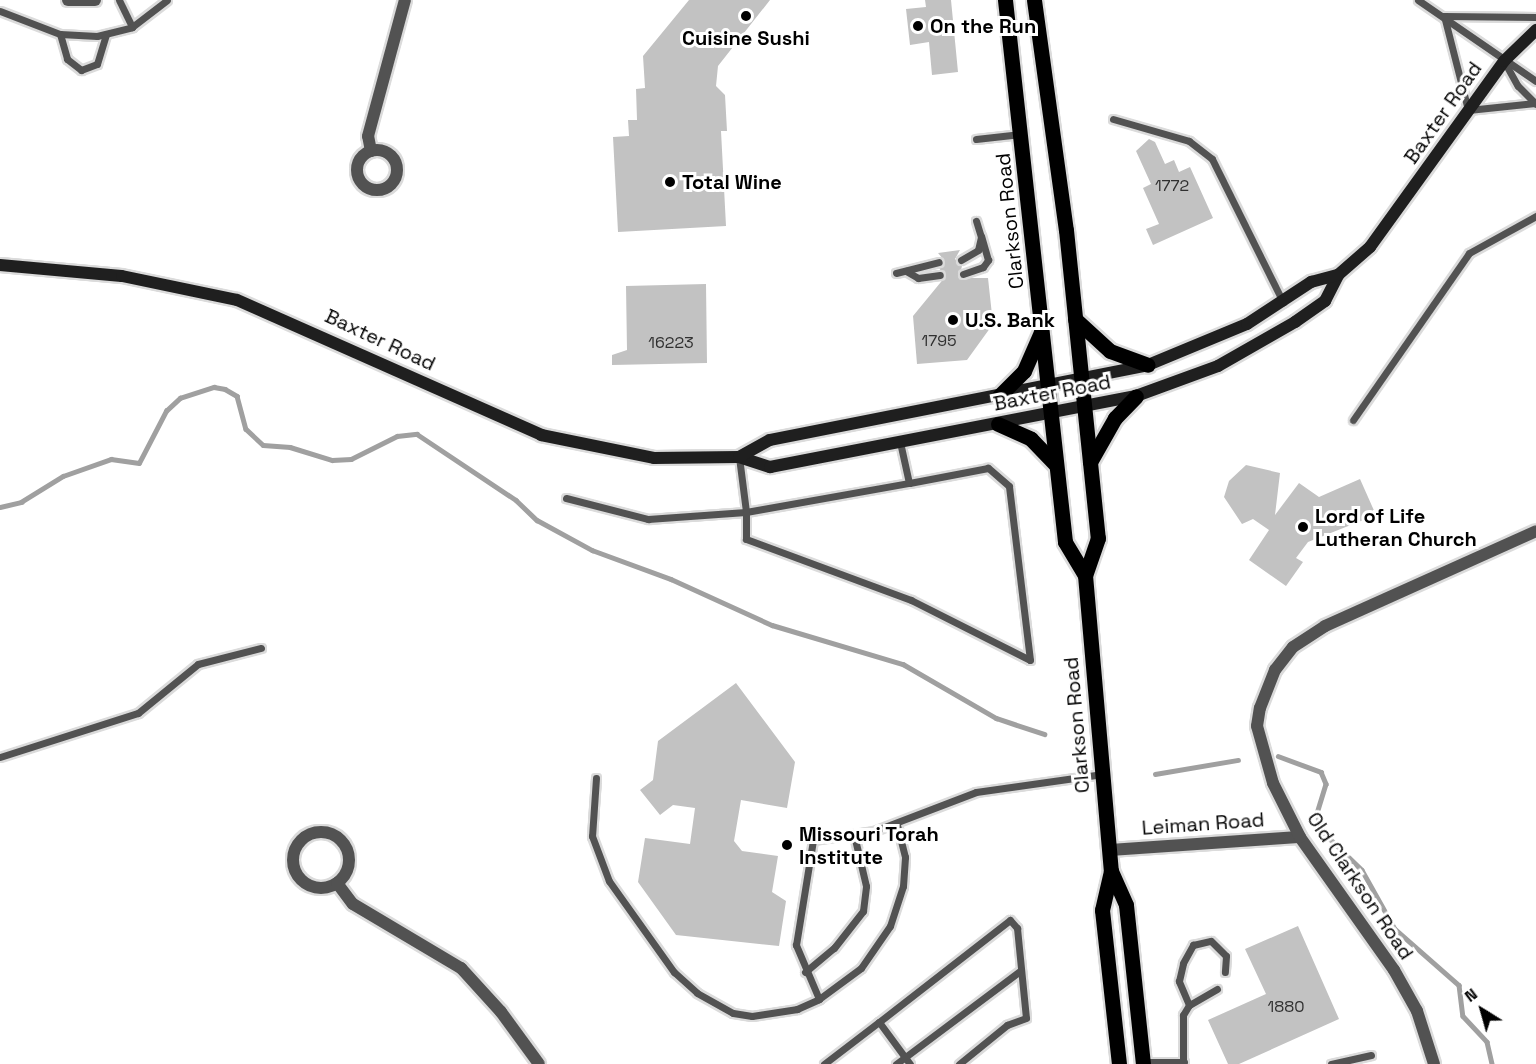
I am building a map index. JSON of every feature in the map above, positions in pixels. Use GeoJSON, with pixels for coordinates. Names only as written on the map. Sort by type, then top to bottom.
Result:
{"type":"FeatureCollection","features":[{"type":"Feature","properties":{"kind":"main road","name":"Clarkson Road"},"geometry":{"type":"LineString","coordinates":[[1005,0],[1022,134],[1065,542],[1085,575]]}},
{"type":"Feature","properties":{"kind":"main road","name":"Clarkson Road"},"geometry":{"type":"LineString","coordinates":[[1034,0],[1076,319],[1098,538],[1085,575],[1111,871],[1126,905],[1143,1063]]}},
{"type":"Feature","properties":{"kind":"main road","name":"Baxter Road"},"geometry":{"type":"LineString","coordinates":[[0,265],[122,276],[237,300],[541,435],[654,458],[739,457],[770,467],[1136,396],[1209,370],[1295,322],[1325,301],[1338,275],[1370,247],[1504,61],[1536,30]]}},
{"type":"Feature","properties":{"kind":"main road","name":"Baxter Road"},"geometry":{"type":"LineString","coordinates":[[739,457],[770,440],[1048,387],[1148,365],[1207,344],[1283,302],[1311,282],[1338,275]]}},
{"type":"Feature","properties":{"kind":"main road"},"geometry":{"type":"LineString","coordinates":[[1076,319],[1110,351],[1148,365]]}},
{"type":"Feature","properties":{"kind":"main road"},"geometry":{"type":"LineString","coordinates":[[999,396],[1024,371],[1042,329]]}},
{"type":"Feature","properties":{"kind":"main road"},"geometry":{"type":"LineString","coordinates":[[1090,462],[1115,418],[1136,396]]}},
{"type":"Feature","properties":{"kind":"main road"},"geometry":{"type":"LineString","coordinates":[[998,424],[1031,439],[1056,465]]}},
{"type":"Feature","properties":{"kind":"main road","name":"Clarkson Road"},"geometry":{"type":"LineString","coordinates":[[1111,871],[1102,910],[1119,1064]]}},
{"type":"Feature","properties":{"kind":"main road"},"geometry":{"type":"LineString","coordinates":[[1115,1027],[1143,1063]]}},
{"type":"Feature","properties":{"kind":"street"},"geometry":{"type":"LineString","coordinates":[[68,0],[95,0]]}},
{"type":"Feature","properties":{"kind":"street"},"geometry":{"type":"LineString","coordinates":[[371,151],[369,136],[405,0]]}},
{"type":"Feature","properties":{"kind":"street","name":"Old Clarkson Road"},"geometry":{"type":"LineString","coordinates":[[1434,1064],[1417,1011],[1394,970],[1300,837],[1273,783],[1257,726],[1271,679],[1293,646],[1325,626],[1536,531]]}},
{"type":"Feature","properties":{"kind":"street"},"geometry":{"type":"LineString","coordinates":[[323,831],[345,844],[349,861],[337,883],[319,888],[297,875],[292,857],[307,835],[323,831]]}},
{"type":"Feature","properties":{"kind":"street","name":"Leiman Road"},"geometry":{"type":"LineString","coordinates":[[1109,850],[1300,837]]}},
{"type":"Feature","properties":{"kind":"street"},"geometry":{"type":"LineString","coordinates":[[337,883],[353,904],[461,968],[501,1012],[538,1064]]}},
{"type":"Feature","properties":{"kind":"lane"},"geometry":{"type":"LineString","coordinates":[[119,0],[132,27]]}},
{"type":"Feature","properties":{"kind":"lane"},"geometry":{"type":"LineString","coordinates":[[0,11],[60,34],[106,35],[132,27],[167,0]]}},
{"type":"Feature","properties":{"kind":"lane"},"geometry":{"type":"LineString","coordinates":[[1418,0],[1536,81]]}},
{"type":"Feature","properties":{"kind":"lane"},"geometry":{"type":"LineString","coordinates":[[1444,16],[1536,17]]}},
{"type":"Feature","properties":{"kind":"lane"},"geometry":{"type":"LineString","coordinates":[[1444,16],[1468,110],[1536,103]]}},
{"type":"Feature","properties":{"kind":"lane"},"geometry":{"type":"LineString","coordinates":[[60,34],[67,59],[81,70],[97,64],[106,35]]}},
{"type":"Feature","properties":{"kind":"lane"},"geometry":{"type":"LineString","coordinates":[[1504,61],[1518,86],[1536,103]]}},
{"type":"Feature","properties":{"kind":"lane"},"geometry":{"type":"LineString","coordinates":[[1113,119],[1156,128],[1195,143],[1212,159],[1283,302]]}},
{"type":"Feature","properties":{"kind":"lane"},"geometry":{"type":"LineString","coordinates":[[976,139],[1022,134]]}},
{"type":"Feature","properties":{"kind":"lane"},"geometry":{"type":"LineString","coordinates":[[1353,420],[1469,253],[1536,216]]}},
{"type":"Feature","properties":{"kind":"lane"},"geometry":{"type":"LineString","coordinates":[[963,274],[983,267],[988,260],[976,221]]}},
{"type":"Feature","properties":{"kind":"lane"},"geometry":{"type":"LineString","coordinates":[[961,260],[978,250],[981,236]]}},
{"type":"Feature","properties":{"kind":"lane"},"geometry":{"type":"LineString","coordinates":[[896,273],[939,262]]}},
{"type":"Feature","properties":{"kind":"lane"},"geometry":{"type":"LineString","coordinates":[[905,271],[918,278],[940,275]]}},
{"type":"Feature","properties":{"kind":"lane"},"geometry":{"type":"LineString","coordinates":[[900,442],[909,483]]}},
{"type":"Feature","properties":{"kind":"lane"},"geometry":{"type":"LineString","coordinates":[[566,498],[648,519],[746,512],[988,468],[1009,486],[1030,660],[911,600],[746,538],[746,512],[739,457]]}},
{"type":"Feature","properties":{"kind":"lane"},"geometry":{"type":"LineString","coordinates":[[0,757],[138,713],[198,664],[261,648]]}},
{"type":"Feature","properties":{"kind":"lane"},"geometry":{"type":"LineString","coordinates":[[819,999],[805,972],[796,945],[809,845],[818,837],[854,835],[897,824],[976,792],[1102,774]]}},
{"type":"Feature","properties":{"kind":"lane"},"geometry":{"type":"LineString","coordinates":[[596,778],[591,815],[597,855],[609,881],[674,972],[697,993],[733,1013],[777,1013],[819,999],[861,968],[890,926],[905,870],[897,824]]}},
{"type":"Feature","properties":{"kind":"lane"},"geometry":{"type":"LineString","coordinates":[[805,972],[834,948],[863,911],[866,886],[854,835]]}},
{"type":"Feature","properties":{"kind":"lane"},"geometry":{"type":"LineString","coordinates":[[824,1064],[1010,920],[1017,928],[1026,1018],[1007,1025],[959,1064]]}},
{"type":"Feature","properties":{"kind":"lane"},"geometry":{"type":"LineString","coordinates":[[1189,1005],[1179,981],[1193,945],[1202,941],[1218,945],[1226,956],[1225,972]]}},
{"type":"Feature","properties":{"kind":"lane"},"geometry":{"type":"LineString","coordinates":[[896,1064],[1021,970]]}},
{"type":"Feature","properties":{"kind":"lane"},"geometry":{"type":"LineString","coordinates":[[1143,1063],[1184,1062],[1183,1015],[1189,1005],[1217,989]]}},
{"type":"Feature","properties":{"kind":"lane"},"geometry":{"type":"LineString","coordinates":[[879,1022],[910,1064]]}},
{"type":"Feature","properties":{"kind":"lane"},"geometry":{"type":"LineString","coordinates":[[1331,1064],[1371,1055]]}},
{"type":"Feature","properties":{"kind":"building","name":"Total Wine"},"geometry":{"type":"Polygon","coordinates":[[[689,0],[770,0],[718,66],[716,86],[725,95],[727,131],[721,131],[726,226],[618,232],[613,137],[629,136],[628,120],[637,120],[636,89],[645,88],[643,56],[689,0]]]}},
{"type":"Feature","properties":{"kind":"building"},"geometry":{"type":"Polygon","coordinates":[[[925,0],[951,0],[958,72],[932,75],[929,42],[910,45],[906,9],[926,7],[925,0]]]}},
{"type":"Feature","properties":{"kind":"building"},"geometry":{"type":"Polygon","coordinates":[[[1149,139],[1155,142],[1165,164],[1174,160],[1179,172],[1190,167],[1213,218],[1153,245],[1146,229],[1159,224],[1143,188],[1151,184],[1136,151],[1149,139]]]}},
{"type":"Feature","properties":{"kind":"building","name":"U.S. Bank"},"geometry":{"type":"Polygon","coordinates":[[[960,250],[955,259],[962,266],[959,278],[988,278],[993,324],[967,360],[917,364],[913,316],[945,277],[939,268],[944,260],[938,253],[960,250]]]}},
{"type":"Feature","properties":{"kind":"building"},"geometry":{"type":"Polygon","coordinates":[[[706,284],[707,363],[612,365],[612,355],[627,350],[626,286],[706,284]]]}},
{"type":"Feature","properties":{"kind":"building","name":"Lord of Life Lutheran Church"},"geometry":{"type":"Polygon","coordinates":[[[1246,465],[1280,473],[1275,515],[1299,483],[1319,497],[1360,479],[1376,515],[1308,542],[1296,558],[1303,562],[1286,586],[1249,560],[1269,530],[1253,519],[1242,524],[1224,497],[1229,481],[1246,465]]]}},
{"type":"Feature","properties":{"kind":"building"},"geometry":{"type":"Polygon","coordinates":[[[736,683],[795,762],[787,808],[741,800],[734,841],[742,851],[778,856],[772,892],[786,901],[779,946],[676,935],[638,882],[645,838],[690,844],[695,808],[673,805],[660,815],[640,790],[653,780],[658,741],[736,683]]]}},
{"type":"Feature","properties":{"kind":"building"},"geometry":{"type":"Polygon","coordinates":[[[1298,926],[1339,1019],[1239,1064],[1228,1064],[1208,1020],[1266,994],[1245,949],[1298,926]]]}},
{"type":"Feature","properties":{"kind":"waterway"},"geometry":{"type":"LineString","coordinates":[[0,507],[21,502],[63,476],[111,459],[139,463],[166,411],[180,398],[214,387],[225,389],[237,396],[246,429],[263,445],[290,447],[332,460],[351,459],[397,436],[417,434],[516,500],[537,520],[592,550],[671,579],[772,625],[903,664],[996,718],[1044,734]]}},
{"type":"Feature","properties":{"kind":"waterway"},"geometry":{"type":"LineString","coordinates":[[1278,756],[1321,772],[1326,784],[1317,813],[1321,830],[1362,870],[1395,929],[1459,985],[1463,1016],[1487,1042],[1492,1064]]}},
{"type":"Feature","properties":{"kind":"waterway"},"geometry":{"type":"LineString","coordinates":[[1155,774],[1238,760]]}},
{"type":"Feature","properties":{"kind":"place","name":"Cuisine Sushi"},"geometry":{"type":"Point","coordinates":[746,16]}},
{"type":"Feature","properties":{"kind":"place","name":"On the Run"},"geometry":{"type":"Point","coordinates":[918,26]}},
{"type":"Feature","properties":{"kind":"place","name":"Total Wine"},"geometry":{"type":"Point","coordinates":[670,182]}},
{"type":"Feature","properties":{"kind":"place","name":"U.S. Bank"},"geometry":{"type":"Point","coordinates":[953,320]}},
{"type":"Feature","properties":{"kind":"place","name":"Lord of Life Lutheran Church"},"geometry":{"type":"Point","coordinates":[1303,527]}},
{"type":"Feature","properties":{"kind":"place","name":"Missouri Torah Institute"},"geometry":{"type":"Point","coordinates":[787,845]}}]}
